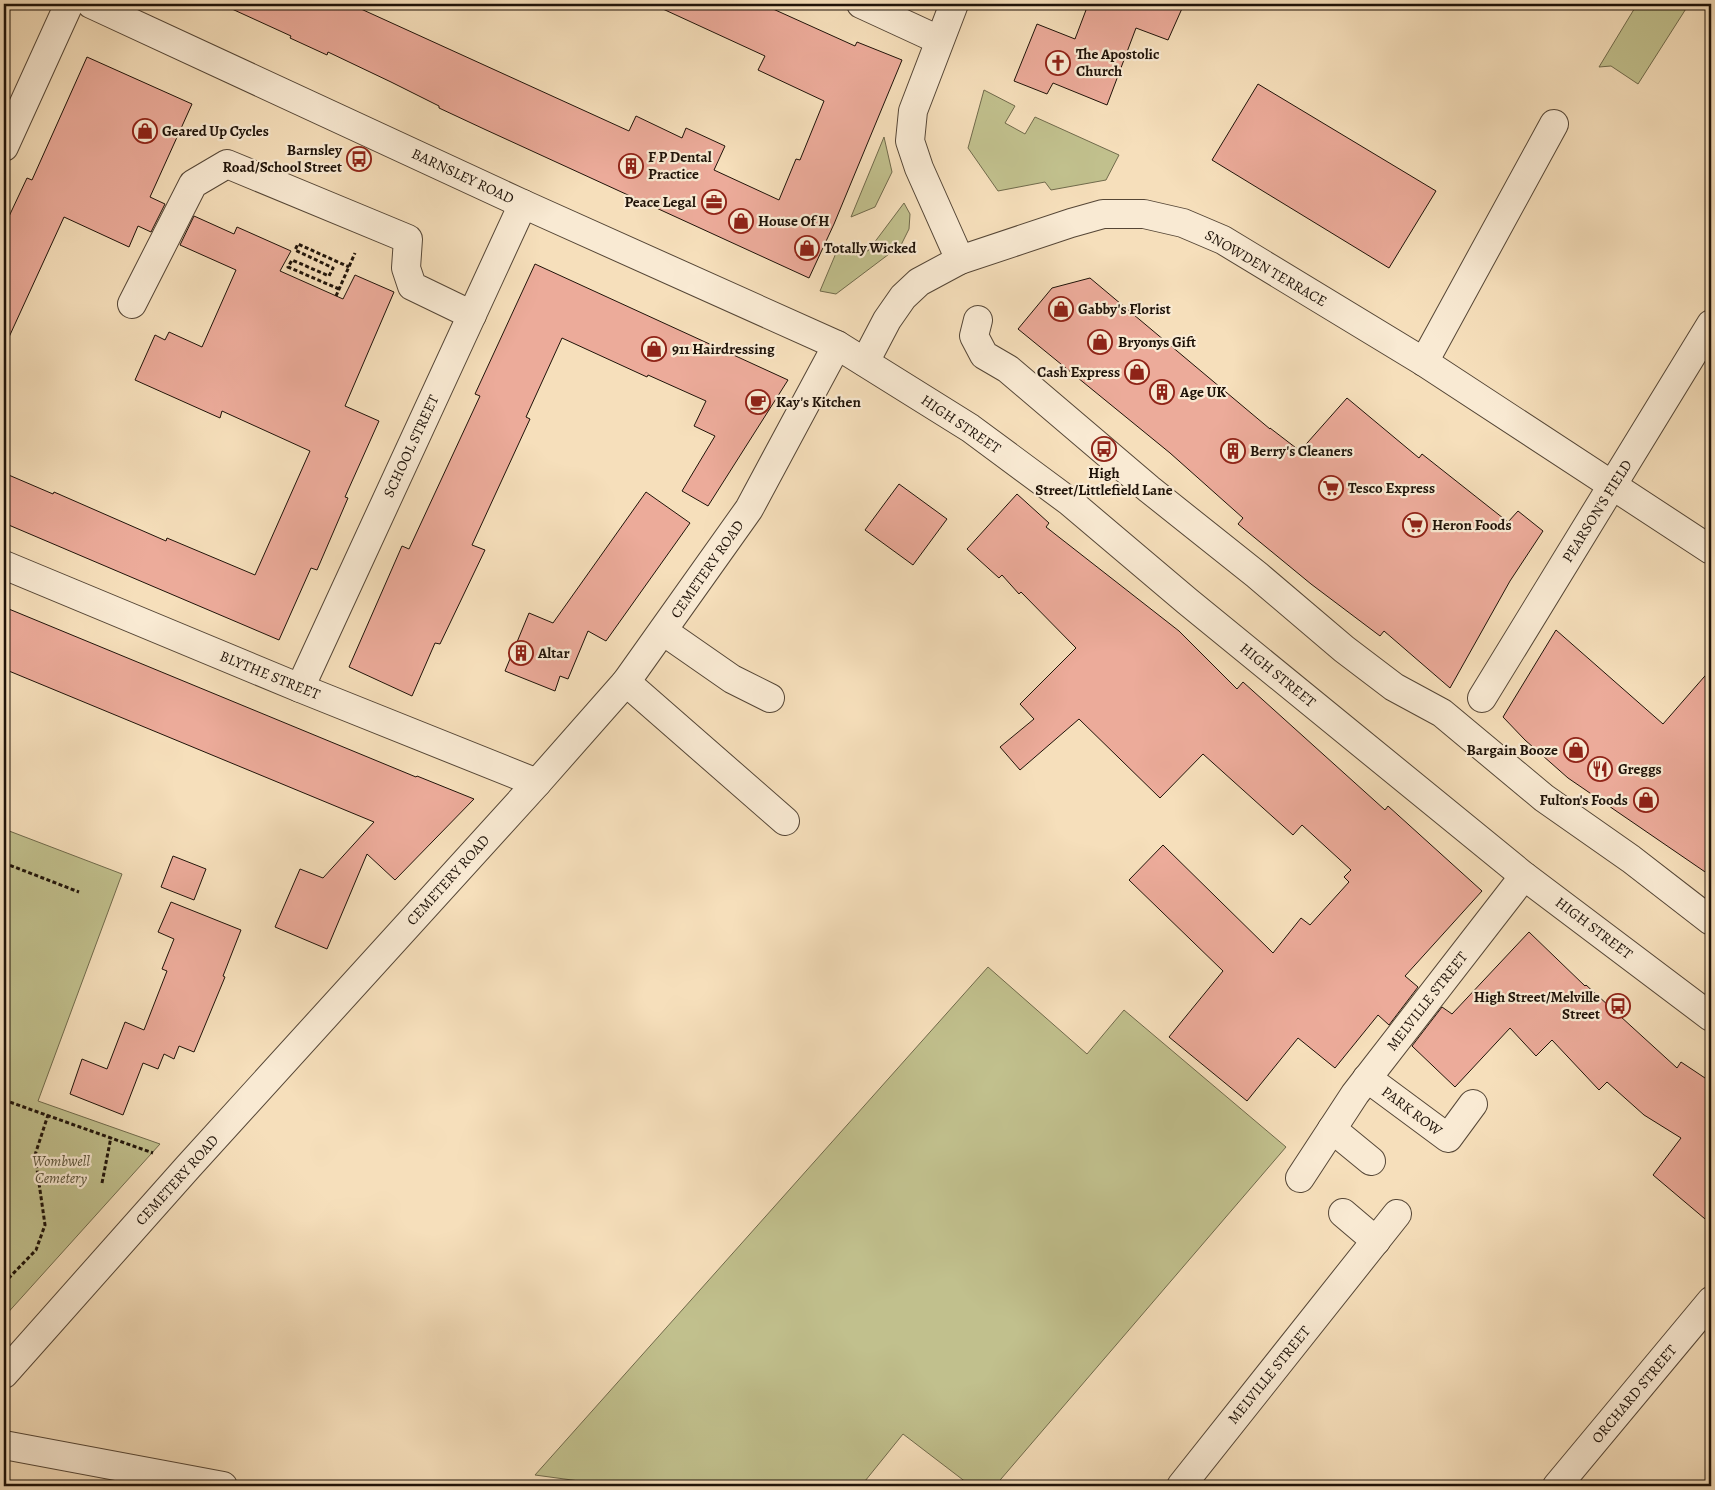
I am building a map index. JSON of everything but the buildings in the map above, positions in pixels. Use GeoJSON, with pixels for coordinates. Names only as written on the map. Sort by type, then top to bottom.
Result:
{"type":"FeatureCollection","features":[{"type":"Feature","properties":{"kind":"street"},"geometry":{"type":"LineString","coordinates":[[7,132],[69,4]]}},
{"type":"Feature","properties":{"kind":"street","name":"BARNSLEY ROAD"},"geometry":{"type":"LineString","coordinates":[[91,4],[523,204],[837,345]]}},
{"type":"Feature","properties":{"kind":"street"},"geometry":{"type":"LineString","coordinates":[[861,4],[940,40]]}},
{"type":"Feature","properties":{"kind":"street"},"geometry":{"type":"LineString","coordinates":[[954,4],[913,111],[910,141],[919,168],[960,260]]}},
{"type":"Feature","properties":{"kind":"street"},"geometry":{"type":"LineString","coordinates":[[1424,362],[1554,124]]}},
{"type":"Feature","properties":{"kind":"street"},"geometry":{"type":"LineString","coordinates":[[132,304],[193,184],[227,164],[408,239],[406,268],[412,286],[472,315]]}},
{"type":"Feature","properties":{"kind":"street","name":"SCHOOL STREET"},"geometry":{"type":"LineString","coordinates":[[300,688],[523,204]]}},
{"type":"Feature","properties":{"kind":"street","name":"SNOWDEN TERRACE"},"geometry":{"type":"LineString","coordinates":[[865,362],[887,320],[903,297],[920,282],[960,260],[1103,214],[1144,214],[1183,223],[1223,240],[1424,362],[1614,484],[1711,550]]}},
{"type":"Feature","properties":{"kind":"street"},"geometry":{"type":"LineString","coordinates":[[978,320],[974,336],[984,355],[1008,369],[1149,489],[1257,575],[1344,649],[1394,687],[1442,713],[1544,798],[1631,859],[1711,921]]}},
{"type":"Feature","properties":{"kind":"street","name":"PEARSON'S FIELD"},"geometry":{"type":"LineString","coordinates":[[1482,698],[1711,324]]}},
{"type":"Feature","properties":{"kind":"street","name":"HIGH STREET"},"geometry":{"type":"LineString","coordinates":[[837,345],[970,428],[1070,502],[1524,876],[1711,1016]]}},
{"type":"Feature","properties":{"kind":"street","name":"CEMETERY ROAD"},"geometry":{"type":"LineString","coordinates":[[4,1374],[188,1167],[537,783],[626,682],[749,509],[837,345]]}},
{"type":"Feature","properties":{"kind":"street","name":"BLYTHE STREET"},"geometry":{"type":"LineString","coordinates":[[4,565],[300,688],[537,783]]}},
{"type":"Feature","properties":{"kind":"street"},"geometry":{"type":"LineString","coordinates":[[663,631],[732,680],[770,698]]}},
{"type":"Feature","properties":{"kind":"street"},"geometry":{"type":"LineString","coordinates":[[626,682],[785,821]]}},
{"type":"Feature","properties":{"kind":"street","name":"MELVILLE STREET"},"geometry":{"type":"LineString","coordinates":[[1300,1178],[1368,1078],[1524,876]]}},
{"type":"Feature","properties":{"kind":"street","name":"PARK ROW"},"geometry":{"type":"LineString","coordinates":[[1368,1078],[1448,1138],[1473,1104]]}},
{"type":"Feature","properties":{"kind":"street"},"geometry":{"type":"LineString","coordinates":[[1332,1129],[1371,1161]]}},
{"type":"Feature","properties":{"kind":"street"},"geometry":{"type":"LineString","coordinates":[[1342,1213],[1376,1241]]}},
{"type":"Feature","properties":{"kind":"street","name":"MELVILLE STREET"},"geometry":{"type":"LineString","coordinates":[[1181,1486],[1397,1214]]}},
{"type":"Feature","properties":{"kind":"street","name":"ORCHARD STREET"},"geometry":{"type":"LineString","coordinates":[[1557,1486],[1711,1301]]}},
{"type":"Feature","properties":{"kind":"street"},"geometry":{"type":"LineString","coordinates":[[4,1445],[223,1486]]}},
{"type":"Feature","properties":{"kind":"path"},"geometry":{"type":"LineString","coordinates":[[336,296],[348,269],[298,244],[295,250],[333,268],[329,276],[292,260],[288,267],[339,289]]}},
{"type":"Feature","properties":{"kind":"path"},"geometry":{"type":"LineString","coordinates":[[4,863],[79,892]]}},
{"type":"Feature","properties":{"kind":"path"},"geometry":{"type":"LineString","coordinates":[[4,1100],[111,1137],[188,1167]]}},
{"type":"Feature","properties":{"kind":"path"},"geometry":{"type":"LineString","coordinates":[[4,1283],[36,1250],[45,1225],[35,1155],[48,1115]]}},
{"type":"Feature","properties":{"kind":"path"},"geometry":{"type":"LineString","coordinates":[[102,1183],[111,1137]]}},
{"type":"Feature","properties":{"kind":"green space"},"geometry":{"type":"Polygon","coordinates":[[[1633,4],[1689,4],[1638,84],[1611,66],[1599,67],[1636,6],[1633,4]]]}},
{"type":"Feature","properties":{"kind":"green space"},"geometry":{"type":"Polygon","coordinates":[[[984,90],[1015,106],[1005,123],[1025,134],[1035,117],[1119,155],[1106,180],[1051,190],[1045,182],[998,191],[968,148],[984,90]]]}},
{"type":"Feature","properties":{"kind":"green space"},"geometry":{"type":"Polygon","coordinates":[[[884,137],[892,172],[875,207],[851,217],[884,137]]]}},
{"type":"Feature","properties":{"kind":"green space"},"geometry":{"type":"Polygon","coordinates":[[[904,203],[910,214],[909,229],[901,245],[836,294],[820,291],[839,246],[856,247],[868,251],[904,203]]]}},
{"type":"Feature","properties":{"kind":"green space","name":"Wombwell Cemetery"},"geometry":{"type":"Polygon","coordinates":[[[4,829],[122,874],[38,1101],[160,1144],[4,1317],[4,829]]]}},
{"type":"Feature","properties":{"kind":"green space"},"geometry":{"type":"Polygon","coordinates":[[[988,967],[1087,1054],[1124,1010],[1286,1147],[995,1486],[971,1486],[903,1434],[861,1486],[616,1486],[535,1475],[988,967]]]}},
{"type":"Feature","properties":{"kind":"place","name":"The Apostolic Church"},"geometry":{"type":"Point","coordinates":[1058,63]}},
{"type":"Feature","properties":{"kind":"place","name":"Geared Up Cycles"},"geometry":{"type":"Point","coordinates":[145,131]}},
{"type":"Feature","properties":{"kind":"place","name":"Barnsley Road/School Street"},"geometry":{"type":"Point","coordinates":[359,159]}},
{"type":"Feature","properties":{"kind":"place","name":"F P Dental Practice"},"geometry":{"type":"Point","coordinates":[631,166]}},
{"type":"Feature","properties":{"kind":"place","name":"Peace Legal"},"geometry":{"type":"Point","coordinates":[714,202]}},
{"type":"Feature","properties":{"kind":"place","name":"House Of H"},"geometry":{"type":"Point","coordinates":[741,221]}},
{"type":"Feature","properties":{"kind":"place","name":"Totally Wicked"},"geometry":{"type":"Point","coordinates":[807,248]}},
{"type":"Feature","properties":{"kind":"place","name":"Gabby's Florist"},"geometry":{"type":"Point","coordinates":[1061,309]}},
{"type":"Feature","properties":{"kind":"place","name":"Bryonys Gift"},"geometry":{"type":"Point","coordinates":[1100,342]}},
{"type":"Feature","properties":{"kind":"place","name":"911 Hairdressing"},"geometry":{"type":"Point","coordinates":[654,349]}},
{"type":"Feature","properties":{"kind":"place","name":"Cash Express"},"geometry":{"type":"Point","coordinates":[1137,372]}},
{"type":"Feature","properties":{"kind":"place","name":"Age UK"},"geometry":{"type":"Point","coordinates":[1162,392]}},
{"type":"Feature","properties":{"kind":"place","name":"Kay's Kitchen"},"geometry":{"type":"Point","coordinates":[758,402]}},
{"type":"Feature","properties":{"kind":"place","name":"High Street/Littlefield Lane"},"geometry":{"type":"Point","coordinates":[1104,449]}},
{"type":"Feature","properties":{"kind":"place","name":"Berry's Cleaners"},"geometry":{"type":"Point","coordinates":[1233,451]}},
{"type":"Feature","properties":{"kind":"place","name":"Tesco Express"},"geometry":{"type":"Point","coordinates":[1331,488]}},
{"type":"Feature","properties":{"kind":"place","name":"Heron Foods"},"geometry":{"type":"Point","coordinates":[1415,525]}},
{"type":"Feature","properties":{"kind":"place","name":"Altar"},"geometry":{"type":"Point","coordinates":[521,653]}},
{"type":"Feature","properties":{"kind":"place","name":"Bargain Booze"},"geometry":{"type":"Point","coordinates":[1576,750]}},
{"type":"Feature","properties":{"kind":"place","name":"Greggs"},"geometry":{"type":"Point","coordinates":[1600,769]}},
{"type":"Feature","properties":{"kind":"place","name":"Fulton's Foods"},"geometry":{"type":"Point","coordinates":[1646,800]}},
{"type":"Feature","properties":{"kind":"place","name":"High Street/Melville Street"},"geometry":{"type":"Point","coordinates":[1618,1006]}}]}
